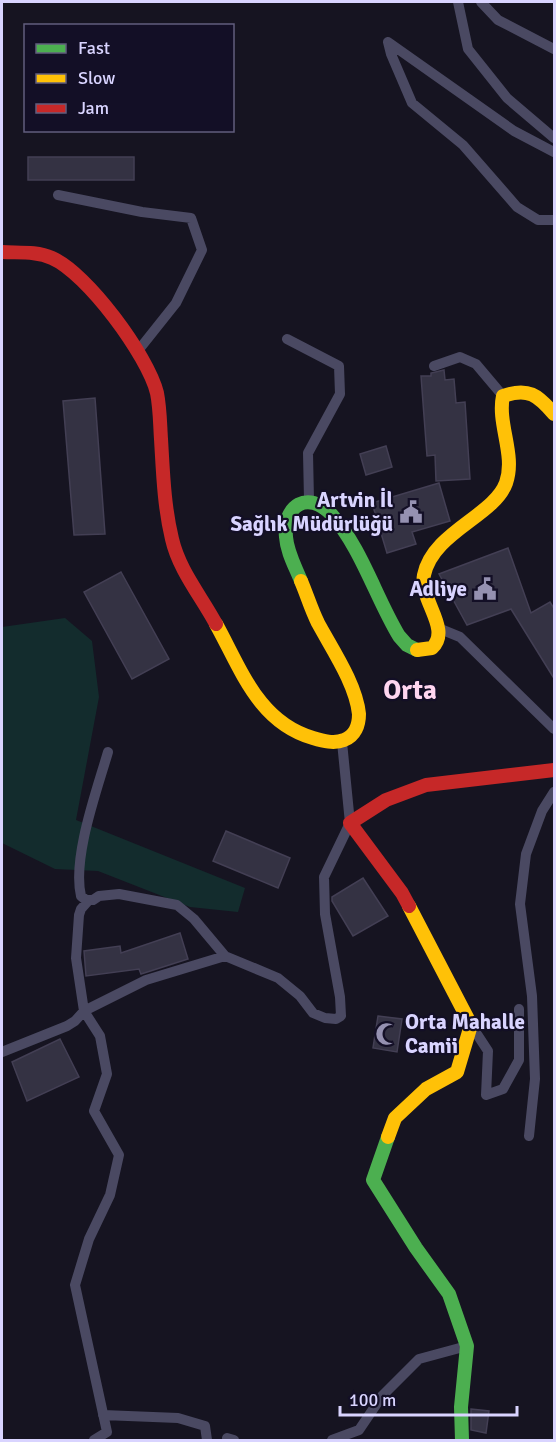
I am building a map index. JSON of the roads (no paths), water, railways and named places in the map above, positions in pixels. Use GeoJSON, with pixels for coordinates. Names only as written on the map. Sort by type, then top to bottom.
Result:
{"type":"FeatureCollection","features":[{"type":"Feature","properties":{"kind":"main road"},"geometry":{"type":"LineString","coordinates":[[2,252],[46,256],[67,267],[99,298],[137,352],[153,380],[157,393],[167,520],[178,556],[247,681],[265,707],[276,720],[302,734],[327,742],[342,742],[350,737],[358,725],[356,700],[315,615],[285,540],[286,524],[290,513],[296,505],[309,500],[318,502],[326,508],[342,528],[391,625],[411,648],[426,650],[438,640],[438,627],[423,587],[426,565],[435,551],[478,515],[502,491],[507,481],[501,406],[503,396],[515,391],[534,394],[555,414]]}},
{"type":"Feature","properties":{"kind":"main road"},"geometry":{"type":"LineString","coordinates":[[462,1440],[461,1407],[467,1346],[449,1294],[416,1248],[373,1180],[395,1118],[426,1089],[457,1072],[471,1025],[402,893],[350,823],[386,800],[426,785],[555,770]]}},
{"type":"Feature","properties":{"kind":"street"},"geometry":{"type":"LineString","coordinates":[[458,2],[468,49],[507,98],[555,138]]}},
{"type":"Feature","properties":{"kind":"street"},"geometry":{"type":"LineString","coordinates":[[482,2],[498,20],[555,49]]}},
{"type":"Feature","properties":{"kind":"street"},"geometry":{"type":"LineString","coordinates":[[555,152],[514,131],[388,42],[412,104],[463,145],[517,207],[538,220],[555,220]]}},
{"type":"Feature","properties":{"kind":"street"},"geometry":{"type":"LineString","coordinates":[[58,195],[142,212],[191,218],[202,250],[176,303],[137,352]]}},
{"type":"Feature","properties":{"kind":"street"},"geometry":{"type":"LineString","coordinates":[[287,339],[339,366],[340,394],[308,453],[309,500]]}},
{"type":"Feature","properties":{"kind":"street"},"geometry":{"type":"LineString","coordinates":[[434,366],[460,357],[476,364],[503,396]]}},
{"type":"Feature","properties":{"kind":"street"},"geometry":{"type":"LineString","coordinates":[[438,627],[460,637],[555,729]]}},
{"type":"Feature","properties":{"kind":"street"},"geometry":{"type":"LineString","coordinates":[[94,1440],[107,1432],[75,1285],[89,1239],[110,1195],[119,1155],[94,1111],[107,1074],[99,1036],[84,1011],[76,958],[81,909],[89,900],[99,896],[119,894],[177,905],[194,920],[225,956],[278,978],[300,996],[313,1013],[325,1018],[336,1019],[341,1016],[339,990],[325,914],[324,877],[350,823],[342,742]]}},
{"type":"Feature","properties":{"kind":"street"},"geometry":{"type":"LineString","coordinates":[[89,900],[81,896],[79,867],[88,823],[108,752]]}},
{"type":"Feature","properties":{"kind":"street"},"geometry":{"type":"LineString","coordinates":[[529,1136],[535,1079],[532,996],[520,904],[526,854],[542,811],[555,792]]}},
{"type":"Feature","properties":{"kind":"street"},"geometry":{"type":"LineString","coordinates":[[2,1052],[67,1026],[84,1011],[146,980],[225,956]]}},
{"type":"Feature","properties":{"kind":"street"},"geometry":{"type":"LineString","coordinates":[[471,1025],[488,1051],[486,1095],[502,1089],[519,1060],[519,1009]]}},
{"type":"Feature","properties":{"kind":"street"},"geometry":{"type":"LineString","coordinates":[[332,1440],[359,1430],[382,1396],[419,1359],[467,1346]]}},
{"type":"Feature","properties":{"kind":"street"},"geometry":{"type":"LineString","coordinates":[[103,1416],[178,1418],[205,1426],[207,1440]]}},
{"type":"Feature","properties":{"kind":"place","name":"Artvin İl Sağlık Müdürlüğü"},"geometry":{"type":"Point","coordinates":[411,512]}},
{"type":"Feature","properties":{"kind":"place","name":"Adliye"},"geometry":{"type":"Point","coordinates":[485,589]}},
{"type":"Feature","properties":{"kind":"place","name":"Orta Mahalle Camii"},"geometry":{"type":"Point","coordinates":[387,1034]}},
{"type":"Feature","properties":{"kind":"district","name":"Orta"},"geometry":{"type":"Point","coordinates":[410,690]}}]}
